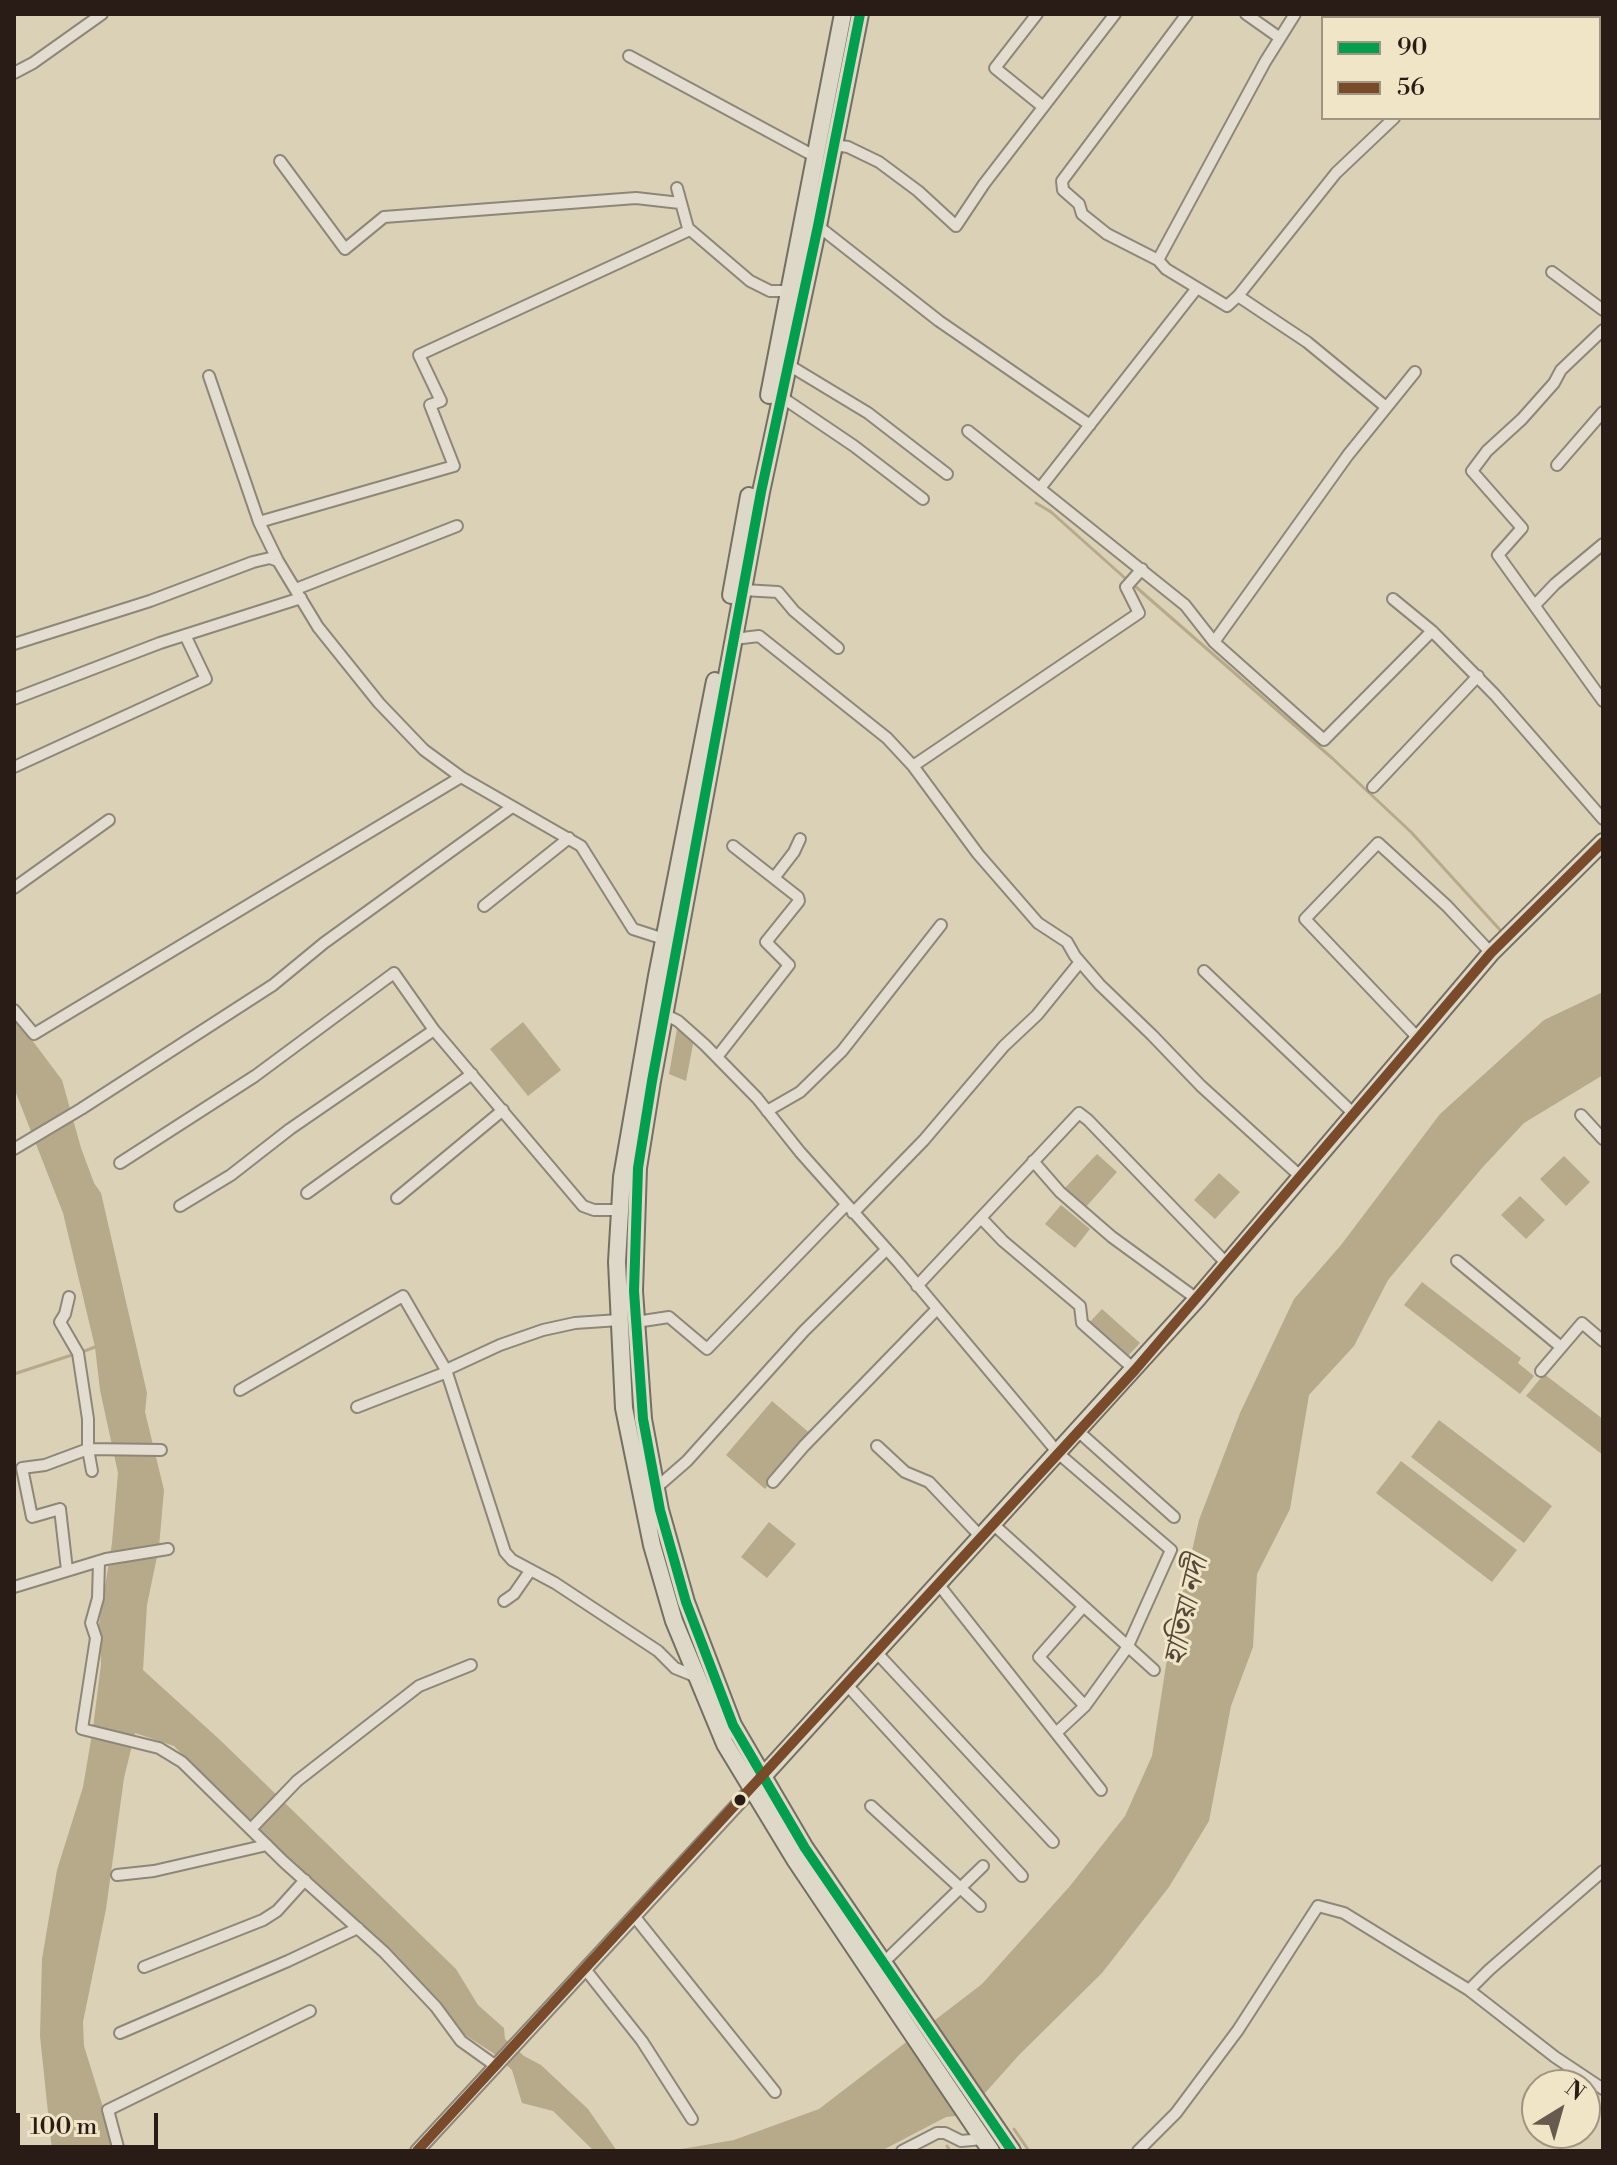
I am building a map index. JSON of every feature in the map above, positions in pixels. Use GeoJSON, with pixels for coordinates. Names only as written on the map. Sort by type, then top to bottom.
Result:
{"type":"FeatureCollection","features":[{"type":"Feature","properties":{"kind":"main road"},"geometry":{"type":"LineString","coordinates":[[843,14],[635,1094],[622,1177],[617,1262],[656,1488],[686,1602],[733,1725],[805,1848],[883,1963],[897,1995],[985,2142]]}},
{"type":"Feature","properties":{"kind":"main road"},"geometry":{"type":"LineString","coordinates":[[860,14],[780,396],[664,1014],[638,1168],[634,1291],[628,1321],[624,1408],[652,1545],[674,1621],[725,1744],[751,1790],[1012,2151]]}},
{"type":"Feature","properties":{"kind":"main road"},"geometry":{"type":"LineString","coordinates":[[751,1790],[1135,1370],[1491,953],[1603,842]]}},
{"type":"Feature","properties":{"kind":"street"},"geometry":{"type":"LineString","coordinates":[[14,73],[102,14]]}},
{"type":"Feature","properties":{"kind":"street"},"geometry":{"type":"LineString","coordinates":[[1037,14],[995,68],[1042,106]]}},
{"type":"Feature","properties":{"kind":"street"},"geometry":{"type":"LineString","coordinates":[[834,145],[848,147],[879,162],[918,191],[956,226],[1042,106],[1115,14]]}},
{"type":"Feature","properties":{"kind":"street"},"geometry":{"type":"LineString","coordinates":[[1187,14],[1061,185],[1079,204],[1082,214],[1107,234],[1158,260],[1166,269],[1227,306],[1336,173],[1392,120]]}},
{"type":"Feature","properties":{"kind":"street"},"geometry":{"type":"LineString","coordinates":[[1246,14],[1280,38]]}},
{"type":"Feature","properties":{"kind":"street"},"geometry":{"type":"LineString","coordinates":[[1158,260],[1295,14]]}},
{"type":"Feature","properties":{"kind":"street"},"geometry":{"type":"LineString","coordinates":[[629,56],[816,157]]}},
{"type":"Feature","properties":{"kind":"street"},"geometry":{"type":"LineString","coordinates":[[1602,106],[1603,99]]}},
{"type":"Feature","properties":{"kind":"street"},"geometry":{"type":"LineString","coordinates":[[280,161],[345,249],[384,217],[636,198],[680,203]]}},
{"type":"Feature","properties":{"kind":"street"},"geometry":{"type":"LineString","coordinates":[[677,188],[690,230],[750,281],[770,291],[790,291]]}},
{"type":"Feature","properties":{"kind":"street"},"geometry":{"type":"LineString","coordinates":[[818,226],[939,321],[1090,425]]}},
{"type":"Feature","properties":{"kind":"street"},"geometry":{"type":"LineString","coordinates":[[259,522],[454,466],[430,405],[441,401],[419,355],[690,230]]}},
{"type":"Feature","properties":{"kind":"street"},"geometry":{"type":"LineString","coordinates":[[1552,272],[1603,310]]}},
{"type":"Feature","properties":{"kind":"street"},"geometry":{"type":"LineString","coordinates":[[1041,487],[1197,288]]}},
{"type":"Feature","properties":{"kind":"street"},"geometry":{"type":"LineString","coordinates":[[1238,296],[1307,342],[1386,407]]}},
{"type":"Feature","properties":{"kind":"street"},"geometry":{"type":"LineString","coordinates":[[1603,330],[1561,370],[1554,383],[1522,419],[1487,451],[1472,471],[1522,528],[1498,555],[1603,701]]}},
{"type":"Feature","properties":{"kind":"street"},"geometry":{"type":"LineString","coordinates":[[787,364],[868,413],[947,474]]}},
{"type":"Feature","properties":{"kind":"street"},"geometry":{"type":"LineString","coordinates":[[1214,642],[1348,455],[1415,372]]}},
{"type":"Feature","properties":{"kind":"street"},"geometry":{"type":"LineString","coordinates":[[209,376],[259,522],[278,561],[318,627],[379,703],[424,750],[461,777],[569,838],[587,853],[633,929],[664,939]]}},
{"type":"Feature","properties":{"kind":"street"},"geometry":{"type":"LineString","coordinates":[[780,396],[854,446],[923,499]]}},
{"type":"Feature","properties":{"kind":"street"},"geometry":{"type":"LineString","coordinates":[[1557,465],[1603,412]]}},
{"type":"Feature","properties":{"kind":"street"},"geometry":{"type":"LineString","coordinates":[[968,431],[1185,605],[1214,642],[1324,740],[1432,631]]}},
{"type":"Feature","properties":{"kind":"street"},"geometry":{"type":"LineString","coordinates":[[14,699],[298,594],[457,526]]}},
{"type":"Feature","properties":{"kind":"street"},"geometry":{"type":"LineString","coordinates":[[1535,605],[1603,544]]}},
{"type":"Feature","properties":{"kind":"street"},"geometry":{"type":"LineString","coordinates":[[14,644],[150,601],[253,562],[270,558],[278,561]]}},
{"type":"Feature","properties":{"kind":"street"},"geometry":{"type":"LineString","coordinates":[[913,766],[1139,613],[1126,587],[1142,569]]}},
{"type":"Feature","properties":{"kind":"street"},"geometry":{"type":"LineString","coordinates":[[743,590],[778,592],[794,611],[838,648]]}},
{"type":"Feature","properties":{"kind":"street"},"geometry":{"type":"LineString","coordinates":[[1393,599],[1432,631],[1478,676],[1603,819]]}},
{"type":"Feature","properties":{"kind":"street"},"geometry":{"type":"LineString","coordinates":[[14,767],[206,679],[185,635]]}},
{"type":"Feature","properties":{"kind":"street"},"geometry":{"type":"LineString","coordinates":[[734,639],[759,636],[887,738],[913,766],[978,854],[1038,923],[1067,942],[1100,985],[1201,1086],[1300,1176]]}},
{"type":"Feature","properties":{"kind":"street"},"geometry":{"type":"LineString","coordinates":[[1373,787],[1478,676]]}},
{"type":"Feature","properties":{"kind":"street"},"geometry":{"type":"LineString","coordinates":[[14,1010],[34,1034],[461,777]]}},
{"type":"Feature","properties":{"kind":"street"},"geometry":{"type":"LineString","coordinates":[[14,1149],[273,985],[324,943],[512,807]]}},
{"type":"Feature","properties":{"kind":"street"},"geometry":{"type":"LineString","coordinates":[[14,888],[109,820]]}},
{"type":"Feature","properties":{"kind":"street"},"geometry":{"type":"LineString","coordinates":[[484,906],[569,838]]}},
{"type":"Feature","properties":{"kind":"street"},"geometry":{"type":"LineString","coordinates":[[774,878],[800,839]]}},
{"type":"Feature","properties":{"kind":"street"},"geometry":{"type":"LineString","coordinates":[[1419,1039],[1305,919],[1378,843],[1447,906],[1491,953]]}},
{"type":"Feature","properties":{"kind":"street"},"geometry":{"type":"LineString","coordinates":[[717,1057],[789,965],[766,942],[799,901],[798,897],[733,846]]}},
{"type":"Feature","properties":{"kind":"street"},"geometry":{"type":"LineString","coordinates":[[767,1111],[800,1092],[842,1051],[941,925]]}},
{"type":"Feature","properties":{"kind":"street"},"geometry":{"type":"LineString","coordinates":[[357,1407],[500,1345],[575,1323],[669,1317],[707,1349],[924,1140],[1004,1046],[1037,1015],[1080,962]]}},
{"type":"Feature","properties":{"kind":"street"},"geometry":{"type":"LineString","coordinates":[[1204,971],[1354,1114]]}},
{"type":"Feature","properties":{"kind":"street"},"geometry":{"type":"LineString","coordinates":[[120,1163],[255,1076],[394,973],[434,1030],[583,1206],[620,1210]]}},
{"type":"Feature","properties":{"kind":"street"},"geometry":{"type":"LineString","coordinates":[[664,1014],[678,1021],[717,1057],[767,1111],[1059,1454],[1171,1550],[1127,1648],[1085,1706],[1056,1733]]}},
{"type":"Feature","properties":{"kind":"street"},"geometry":{"type":"LineString","coordinates":[[180,1206],[231,1175],[290,1129],[434,1030]]}},
{"type":"Feature","properties":{"kind":"street"},"geometry":{"type":"LineString","coordinates":[[307,1193],[472,1074]]}},
{"type":"Feature","properties":{"kind":"street"},"geometry":{"type":"LineString","coordinates":[[397,1198],[503,1110]]}},
{"type":"Feature","properties":{"kind":"street"},"geometry":{"type":"LineString","coordinates":[[917,1286],[1079,1113],[1227,1264]]}},
{"type":"Feature","properties":{"kind":"street"},"geometry":{"type":"LineString","coordinates":[[1581,1115],[1603,1139]]}},
{"type":"Feature","properties":{"kind":"street"},"geometry":{"type":"LineString","coordinates":[[1033,1161],[1060,1192],[1112,1237],[1197,1299]]}},
{"type":"Feature","properties":{"kind":"street"},"geometry":{"type":"LineString","coordinates":[[981,1218],[1003,1241],[1080,1306],[1082,1323],[1135,1370]]}},
{"type":"Feature","properties":{"kind":"street"},"geometry":{"type":"LineString","coordinates":[[656,1488],[687,1461],[804,1331],[886,1250]]}},
{"type":"Feature","properties":{"kind":"street"},"geometry":{"type":"LineString","coordinates":[[1457,1261],[1561,1347]]}},
{"type":"Feature","properties":{"kind":"street"},"geometry":{"type":"LineString","coordinates":[[240,1390],[403,1296],[446,1371],[501,1546],[512,1560],[555,1583],[658,1651],[675,1668],[698,1677]]}},
{"type":"Feature","properties":{"kind":"street"},"geometry":{"type":"LineString","coordinates":[[69,1297],[60,1322],[78,1353],[92,1471]]}},
{"type":"Feature","properties":{"kind":"street"},"geometry":{"type":"LineString","coordinates":[[773,1482],[936,1310]]}},
{"type":"Feature","properties":{"kind":"street"},"geometry":{"type":"LineString","coordinates":[[1541,1371],[1582,1323],[1603,1341]]}},
{"type":"Feature","properties":{"kind":"street"},"geometry":{"type":"LineString","coordinates":[[1079,1432],[1174,1517]]}},
{"type":"Feature","properties":{"kind":"street"},"geometry":{"type":"LineString","coordinates":[[877,1446],[905,1472],[929,1482],[982,1538]]}},
{"type":"Feature","properties":{"kind":"street"},"geometry":{"type":"LineString","coordinates":[[67,1570],[60,1509],[32,1517],[22,1468],[45,1465],[88,1449],[159,1449]]}},
{"type":"Feature","properties":{"kind":"street"},"geometry":{"type":"LineString","coordinates":[[994,1525],[1154,1670]]}},
{"type":"Feature","properties":{"kind":"street"},"geometry":{"type":"LineString","coordinates":[[14,1587],[102,1560],[165,1549]]}},
{"type":"Feature","properties":{"kind":"street"},"geometry":{"type":"LineString","coordinates":[[102,1560],[98,1598],[91,1623],[96,1638],[82,1729],[159,1748],[182,1762],[358,1928],[436,2007],[461,2041],[498,2064]]}},
{"type":"Feature","properties":{"kind":"street"},"geometry":{"type":"LineString","coordinates":[[504,1601],[514,1594],[530,1571]]}},
{"type":"Feature","properties":{"kind":"street"},"geometry":{"type":"LineString","coordinates":[[939,1585],[1101,1790]]}},
{"type":"Feature","properties":{"kind":"street"},"geometry":{"type":"LineString","coordinates":[[1083,1607],[1039,1657],[1085,1706]]}},
{"type":"Feature","properties":{"kind":"street"},"geometry":{"type":"LineString","coordinates":[[877,1653],[1053,1842]]}},
{"type":"Feature","properties":{"kind":"street"},"geometry":{"type":"LineString","coordinates":[[252,1828],[281,1795],[322,1760],[419,1686],[471,1665]]}},
{"type":"Feature","properties":{"kind":"street"},"geometry":{"type":"LineString","coordinates":[[847,1685],[1022,1876]]}},
{"type":"Feature","properties":{"kind":"street"},"geometry":{"type":"LineString","coordinates":[[417,2151],[751,1790]]}},
{"type":"Feature","properties":{"kind":"street"},"geometry":{"type":"LineString","coordinates":[[871,1806],[980,1906]]}},
{"type":"Feature","properties":{"kind":"street"},"geometry":{"type":"LineString","coordinates":[[117,1875],[154,1871],[267,1845]]}},
{"type":"Feature","properties":{"kind":"street"},"geometry":{"type":"LineString","coordinates":[[883,1963],[983,1866]]}},
{"type":"Feature","properties":{"kind":"street"},"geometry":{"type":"LineString","coordinates":[[1472,1987],[1603,1871]]}},
{"type":"Feature","properties":{"kind":"street"},"geometry":{"type":"LineString","coordinates":[[144,1967],[263,1920],[277,1911],[305,1880]]}},
{"type":"Feature","properties":{"kind":"street"},"geometry":{"type":"LineString","coordinates":[[1139,2151],[1176,2113],[1238,2030],[1318,1906],[1344,1913],[1472,1987],[1555,2057],[1603,2089]]}},
{"type":"Feature","properties":{"kind":"street"},"geometry":{"type":"LineString","coordinates":[[634,1916],[775,2092]]}},
{"type":"Feature","properties":{"kind":"street"},"geometry":{"type":"LineString","coordinates":[[120,2033],[358,1928]]}},
{"type":"Feature","properties":{"kind":"street"},"geometry":{"type":"LineString","coordinates":[[585,1969],[642,2041],[692,2119]]}},
{"type":"Feature","properties":{"kind":"street"},"geometry":{"type":"LineString","coordinates":[[119,2151],[108,2110],[310,2011]]}},
{"type":"Feature","properties":{"kind":"street"},"geometry":{"type":"LineString","coordinates":[[902,2151],[937,2133],[945,2133],[961,2141],[985,2142]]}},
{"type":"Feature","properties":{"kind":"water","name":"হাতিয়া নদী"},"geometry":{"type":"Polygon","coordinates":[[[1603,992],[1603,1075],[1524,1123],[1482,1168],[1388,1280],[1354,1346],[1309,1395],[1290,1509],[1257,1574],[1253,1647],[1231,1706],[1209,1821],[1169,1887],[1102,1973],[985,2093],[956,2116],[946,2117],[881,2151],[670,2151],[734,2140],[819,2109],[982,1984],[1070,1886],[1125,1816],[1152,1756],[1166,1665],[1199,1520],[1240,1413],[1294,1299],[1341,1245],[1440,1114],[1544,1020],[1603,992]]]}},
{"type":"Feature","properties":{"kind":"water"},"geometry":{"type":"Polygon","coordinates":[[[14,1016],[62,1080],[81,1148],[101,1193],[147,1393],[145,1412],[164,1490],[159,1547],[147,1605],[143,1670],[219,1739],[456,1969],[478,2005],[504,2028],[505,2039],[524,2056],[541,2065],[588,2109],[617,2151],[594,2151],[553,2111],[522,2103],[512,2070],[493,2053],[459,2031],[385,1949],[174,1746],[135,1733],[124,1778],[106,1909],[83,2022],[84,2046],[116,2149],[52,2151],[40,2036],[42,1959],[57,1870],[83,1787],[93,1728],[101,1664],[99,1624],[112,1543],[118,1473],[100,1390],[95,1347],[63,1213],[14,1088],[14,1016]]]}},
{"type":"Feature","properties":{"kind":"water"},"geometry":{"type":"Polygon","coordinates":[[[523,1022],[561,1070],[528,1096],[490,1049],[523,1022]]]}},
{"type":"Feature","properties":{"kind":"water"},"geometry":{"type":"Polygon","coordinates":[[[677,1029],[694,1039],[686,1081],[669,1074],[677,1029]]]}},
{"type":"Feature","properties":{"kind":"water"},"geometry":{"type":"Polygon","coordinates":[[[1097,1154],[1117,1172],[1085,1208],[1064,1189],[1097,1154]]]}},
{"type":"Feature","properties":{"kind":"water"},"geometry":{"type":"Polygon","coordinates":[[[1564,1156],[1590,1182],[1566,1206],[1540,1179],[1564,1156]]]}},
{"type":"Feature","properties":{"kind":"water"},"geometry":{"type":"Polygon","coordinates":[[[1219,1173],[1240,1192],[1215,1219],[1194,1200],[1219,1173]]]}},
{"type":"Feature","properties":{"kind":"water"},"geometry":{"type":"Polygon","coordinates":[[[1520,1196],[1545,1220],[1526,1239],[1501,1215],[1520,1196]]]}},
{"type":"Feature","properties":{"kind":"water"},"geometry":{"type":"Polygon","coordinates":[[[1061,1205],[1090,1229],[1075,1248],[1045,1224],[1061,1205]]]}},
{"type":"Feature","properties":{"kind":"water"},"geometry":{"type":"Polygon","coordinates":[[[1422,1282],[1521,1358],[1518,1363],[1534,1376],[1520,1394],[1404,1305],[1422,1282]]]}},
{"type":"Feature","properties":{"kind":"water"},"geometry":{"type":"Polygon","coordinates":[[[1102,1309],[1140,1343],[1127,1357],[1089,1323],[1102,1309]]]}},
{"type":"Feature","properties":{"kind":"water"},"geometry":{"type":"Polygon","coordinates":[[[1544,1374],[1603,1419],[1603,1455],[1526,1396],[1544,1374]]]}},
{"type":"Feature","properties":{"kind":"water"},"geometry":{"type":"Polygon","coordinates":[[[772,1401],[812,1435],[765,1489],[726,1455],[772,1401]]]}},
{"type":"Feature","properties":{"kind":"water"},"geometry":{"type":"Polygon","coordinates":[[[1439,1420],[1552,1506],[1524,1543],[1411,1457],[1439,1420]]]}},
{"type":"Feature","properties":{"kind":"water"},"geometry":{"type":"Polygon","coordinates":[[[1401,1461],[1517,1550],[1492,1582],[1376,1493],[1401,1461]]]}},
{"type":"Feature","properties":{"kind":"water"},"geometry":{"type":"Polygon","coordinates":[[[769,1522],[796,1544],[767,1578],[741,1557],[769,1522]]]}},
{"type":"Feature","properties":{"kind":"waterway"},"geometry":{"type":"LineString","coordinates":[[1036,503],[1051,512],[1126,579]]}},
{"type":"Feature","properties":{"kind":"waterway"},"geometry":{"type":"LineString","coordinates":[[1136,587],[1332,758],[1411,832],[1501,931]]}},
{"type":"Feature","properties":{"kind":"waterway"},"geometry":{"type":"LineString","coordinates":[[82,1352],[95,1347]]}},
{"type":"Feature","properties":{"kind":"waterway"},"geometry":{"type":"LineString","coordinates":[[14,1374],[75,1354]]}},
{"type":"Feature","properties":{"kind":"waterway"},"geometry":{"type":"LineString","coordinates":[[1014,2129],[1029,2151]]}},
{"type":"Feature","properties":{"kind":"waterway"},"geometry":{"type":"LineString","coordinates":[[947,2146],[950,2151]]}},
{"type":"Feature","properties":{"kind":"transit line","name":"90"},"geometry":{"type":"LineString","coordinates":[[860,14],[761,492],[638,1168],[634,1291],[643,1419],[660,1510],[686,1602],[733,1725],[805,1848],[1012,2151]]}},
{"type":"Feature","properties":{"kind":"transit line","name":"56"},"geometry":{"type":"LineString","coordinates":[[417,2151],[1135,1370],[1491,953],[1603,842]]}}]}
